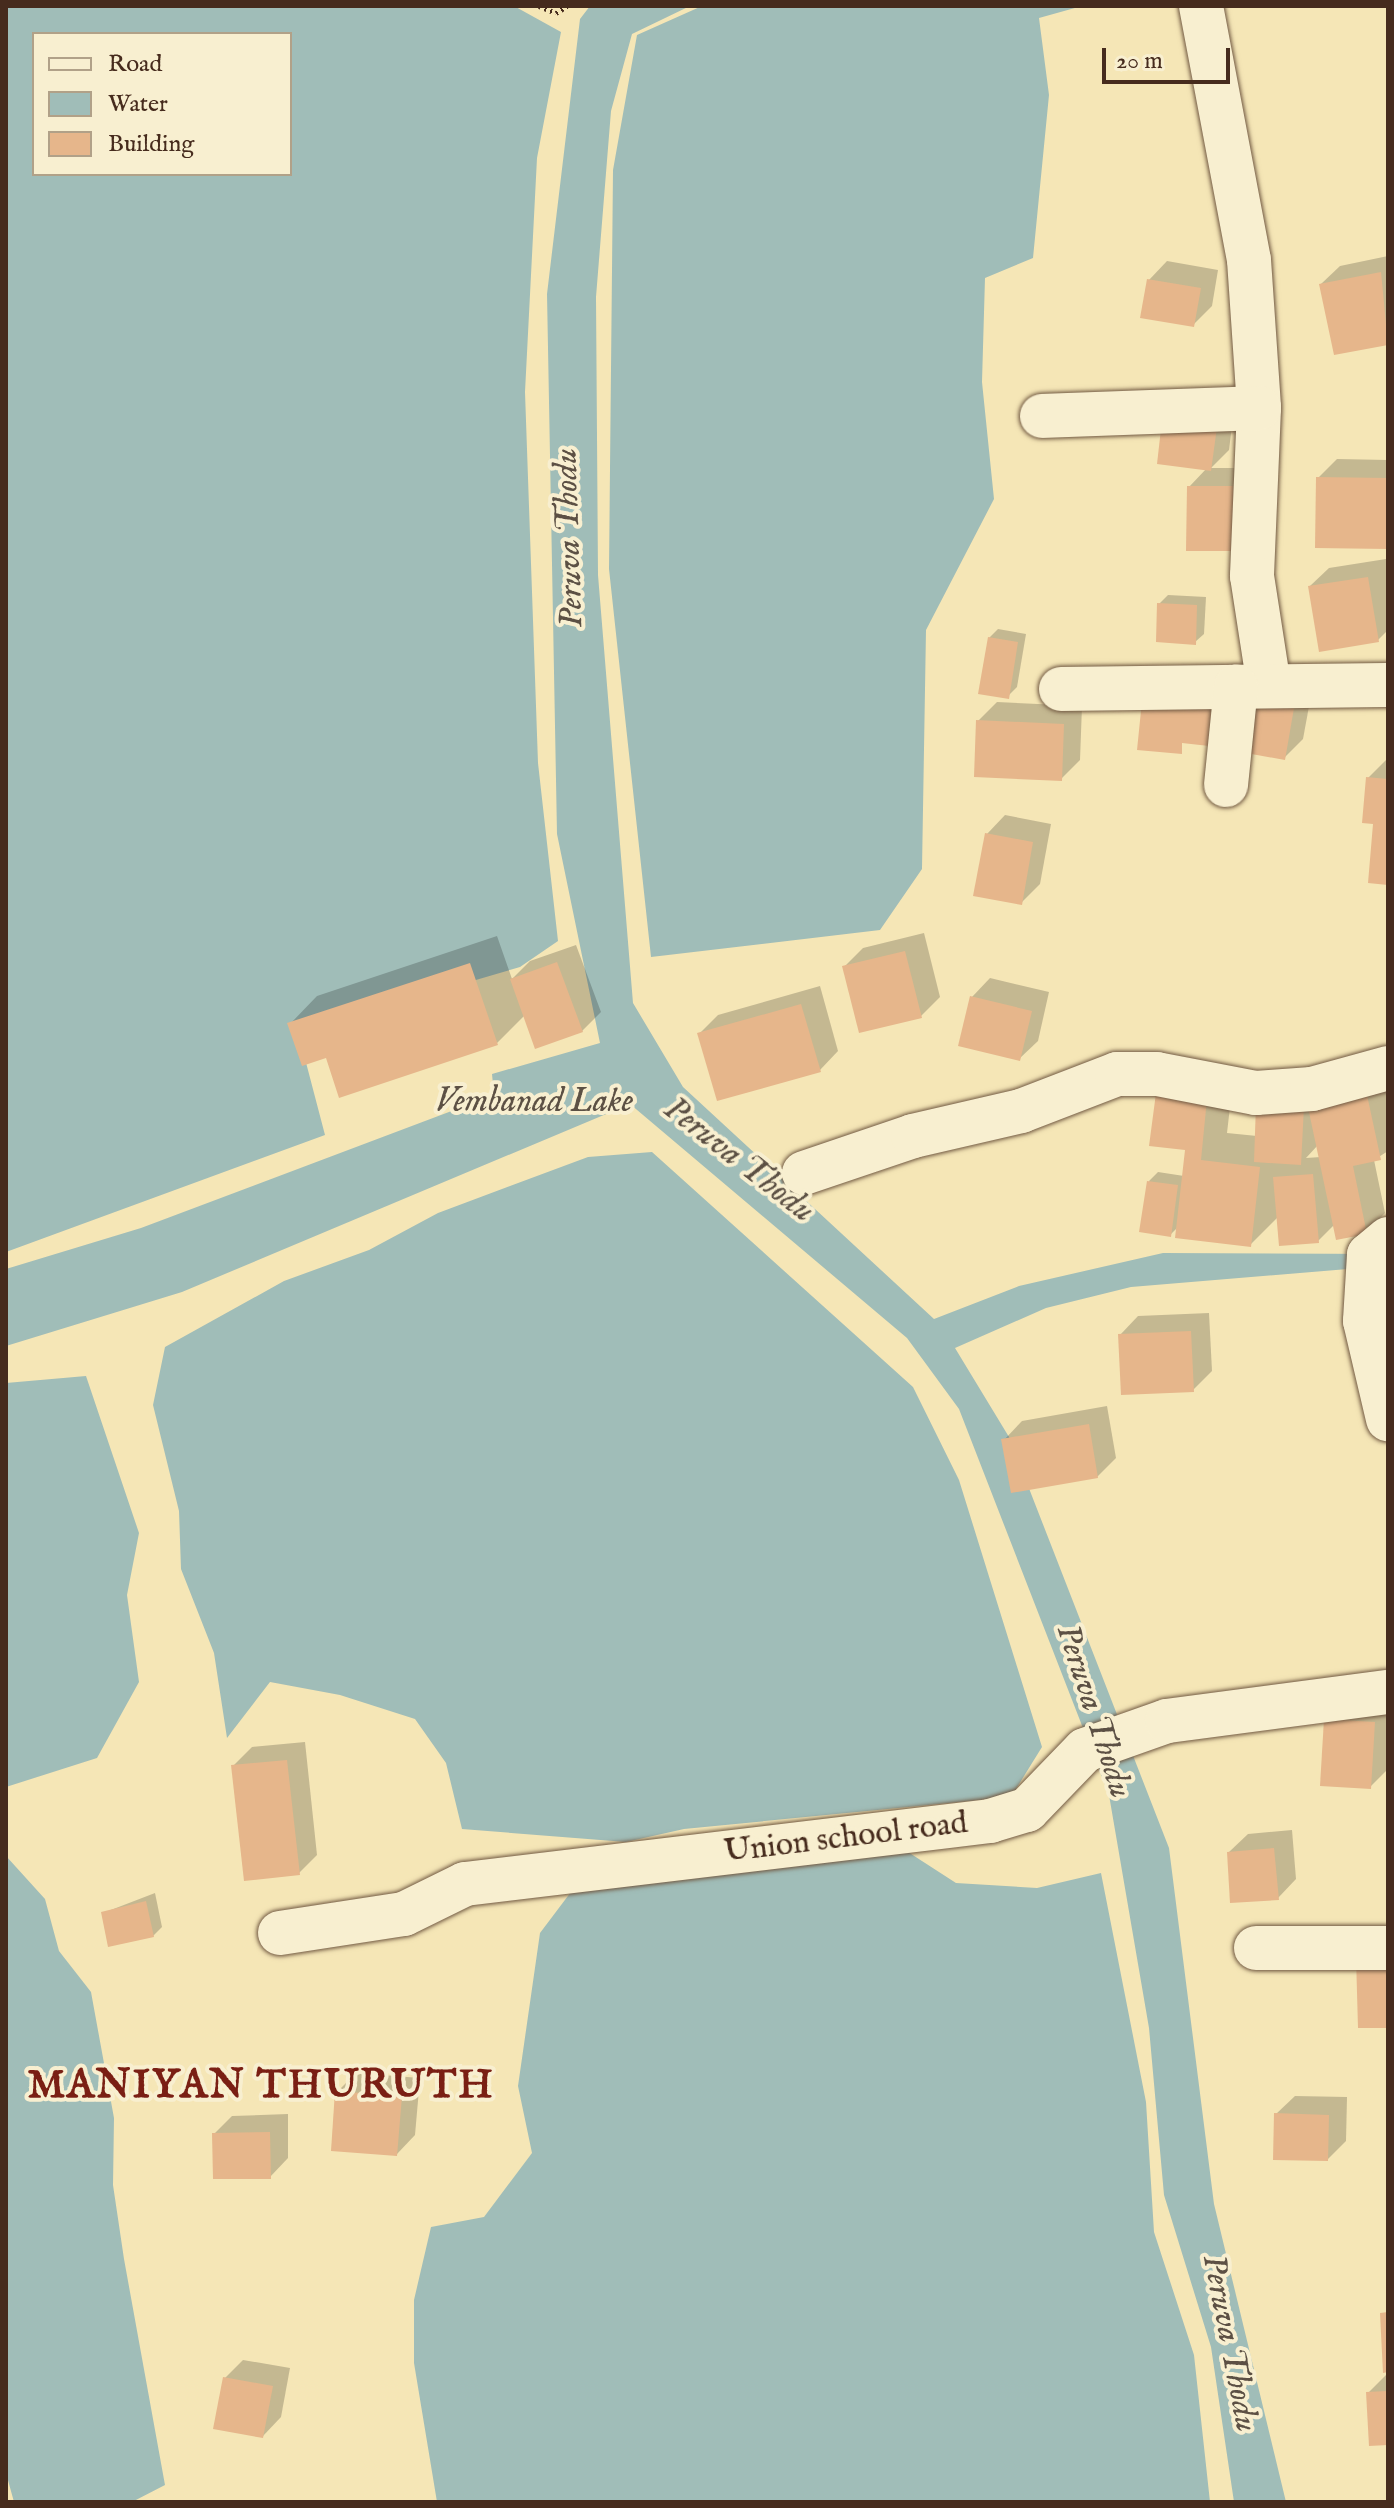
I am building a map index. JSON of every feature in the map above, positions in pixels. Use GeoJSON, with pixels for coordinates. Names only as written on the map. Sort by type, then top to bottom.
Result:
{"type":"FeatureCollection","features":[{"type":"Feature","properties":{"kind":"street"},"geometry":{"type":"LineString","coordinates":[[1201,6],[1249,260],[1259,408],[1252,576],[1253,687],[1226,785]]}},
{"type":"Feature","properties":{"kind":"street"},"geometry":{"type":"LineString","coordinates":[[1042,416],[1259,408]]}},
{"type":"Feature","properties":{"kind":"street"},"geometry":{"type":"LineString","coordinates":[[1061,689],[1388,685]]}},
{"type":"Feature","properties":{"kind":"street"},"geometry":{"type":"LineString","coordinates":[[804,1173],[913,1136],[1021,1111],[1117,1074],[1256,1093],[1312,1089],[1388,1068]]}},
{"type":"Feature","properties":{"kind":"street"},"geometry":{"type":"LineString","coordinates":[[1375,1257],[1365,1321],[1388,1419]]}},
{"type":"Feature","properties":{"kind":"street","name":"Union school road"},"geometry":{"type":"LineString","coordinates":[[280,1933],[404,1914],[465,1884],[990,1821],[1027,1810],[1085,1750],[1167,1721],[1388,1692]]}},
{"type":"Feature","properties":{"kind":"street"},"geometry":{"type":"LineString","coordinates":[[1256,1948],[1388,1948]]}},
{"type":"Feature","properties":{"kind":"path"},"geometry":{"type":"LineString","coordinates":[[539,6],[556,13],[567,6]]}},
{"type":"Feature","properties":{"kind":"water"},"geometry":{"type":"Polygon","coordinates":[[[6,6],[514,6],[561,32],[537,158],[525,392],[538,763],[558,941],[520,967],[298,1032],[325,1135],[6,1252],[6,6]]]}},
{"type":"Feature","properties":{"kind":"water"},"geometry":{"type":"Polygon","coordinates":[[[590,6],[690,6],[632,34],[611,111],[596,297],[598,575],[633,1003],[683,1087],[934,1319],[1019,1286],[1163,1253],[1388,1254],[1348,1269],[1131,1287],[1046,1308],[955,1348],[1009,1437],[1169,1848],[1214,2204],[1286,2502],[1234,2502],[1211,2347],[1164,2195],[1149,2028],[1109,1795],[959,1409],[907,1338],[630,1104],[182,1292],[6,1346],[6,1269],[141,1228],[494,1095],[492,1074],[600,1043],[557,834],[547,294],[580,19],[590,6]]]}},
{"type":"Feature","properties":{"kind":"water"},"geometry":{"type":"Polygon","coordinates":[[[702,6],[1082,6],[1039,18],[1049,95],[1033,258],[985,278],[982,382],[994,499],[926,630],[922,869],[880,930],[651,957],[609,569],[613,170],[637,35],[702,6]]]}},
{"type":"Feature","properties":{"kind":"water"},"geometry":{"type":"Polygon","coordinates":[[[652,1152],[913,1387],[959,1480],[1042,1747],[1011,1797],[684,1829],[626,1842],[462,1829],[446,1763],[415,1719],[340,1695],[270,1682],[227,1738],[214,1653],[181,1569],[179,1511],[153,1405],[165,1347],[284,1281],[369,1250],[438,1213],[588,1157],[652,1152]]]}},
{"type":"Feature","properties":{"kind":"water"},"geometry":{"type":"Polygon","coordinates":[[[86,1376],[139,1533],[127,1595],[139,1682],[97,1758],[6,1787],[6,1383],[86,1376]]]}},
{"type":"Feature","properties":{"kind":"water"},"geometry":{"type":"Polygon","coordinates":[[[891,1841],[956,1883],[1037,1888],[1101,1873],[1146,2102],[1154,2232],[1194,2355],[1210,2502],[437,2502],[414,2363],[414,2300],[431,2227],[484,2217],[532,2153],[518,2086],[540,1933],[583,1876],[891,1841]]]}},
{"type":"Feature","properties":{"kind":"water"},"geometry":{"type":"Polygon","coordinates":[[[6,1856],[45,1899],[59,1951],[91,1992],[114,2118],[113,2185],[124,2259],[165,2485],[132,2502],[14,2502],[6,2473],[6,1856]]]}},
{"type":"Feature","properties":{"kind":"building"},"geometry":{"type":"Polygon","coordinates":[[[1381,272],[1388,345],[1334,355],[1319,284],[1381,272]]]}},
{"type":"Feature","properties":{"kind":"building"},"geometry":{"type":"Polygon","coordinates":[[[1147,279],[1201,288],[1194,327],[1140,318],[1147,279]]]}},
{"type":"Feature","properties":{"kind":"building"},"geometry":{"type":"Polygon","coordinates":[[[1162,420],[1217,427],[1211,471],[1157,464],[1162,420]]]}},
{"type":"Feature","properties":{"kind":"building"},"geometry":{"type":"Polygon","coordinates":[[[1316,477],[1388,478],[1388,549],[1315,548],[1316,477]]]}},
{"type":"Feature","properties":{"kind":"building"},"geometry":{"type":"Polygon","coordinates":[[[1187,486],[1236,486],[1236,551],[1186,551],[1187,486]]]}},
{"type":"Feature","properties":{"kind":"building"},"geometry":{"type":"Polygon","coordinates":[[[1368,577],[1379,642],[1319,652],[1308,586],[1368,577]]]}},
{"type":"Feature","properties":{"kind":"building"},"geometry":{"type":"Polygon","coordinates":[[[1157,603],[1197,605],[1196,645],[1156,642],[1157,603]]]}},
{"type":"Feature","properties":{"kind":"building"},"geometry":{"type":"Polygon","coordinates":[[[988,637],[1018,642],[1009,699],[978,694],[988,637]]]}},
{"type":"Feature","properties":{"kind":"building"},"geometry":{"type":"Polygon","coordinates":[[[1142,701],[1223,710],[1218,747],[1182,743],[1182,754],[1137,750],[1142,701]]]}},
{"type":"Feature","properties":{"kind":"building"},"geometry":{"type":"Polygon","coordinates":[[[1255,701],[1294,708],[1285,760],[1246,753],[1255,701]]]}},
{"type":"Feature","properties":{"kind":"building"},"geometry":{"type":"Polygon","coordinates":[[[976,720],[1064,724],[1062,781],[974,777],[976,720]]]}},
{"type":"Feature","properties":{"kind":"building"},"geometry":{"type":"Polygon","coordinates":[[[1366,777],[1388,779],[1388,885],[1368,883],[1373,824],[1362,823],[1366,777]]]}},
{"type":"Feature","properties":{"kind":"building"},"geometry":{"type":"Polygon","coordinates":[[[985,833],[1033,842],[1022,905],[973,896],[985,833]]]}},
{"type":"Feature","properties":{"kind":"building"},"geometry":{"type":"Polygon","coordinates":[[[905,951],[922,1018],[859,1033],[842,966],[905,951]]]}},
{"type":"Feature","properties":{"kind":"building"},"geometry":{"type":"Polygon","coordinates":[[[557,962],[583,1032],[535,1049],[510,979],[557,962]]]}},
{"type":"Feature","properties":{"kind":"building"},"geometry":{"type":"Polygon","coordinates":[[[470,963],[498,1045],[339,1098],[326,1058],[302,1066],[287,1023],[470,963]]]}},
{"type":"Feature","properties":{"kind":"building"},"geometry":{"type":"Polygon","coordinates":[[[970,996],[1032,1011],[1020,1061],[958,1046],[970,996]]]}},
{"type":"Feature","properties":{"kind":"building"},"geometry":{"type":"Polygon","coordinates":[[[801,1004],[821,1072],[717,1101],[697,1033],[801,1004]]]}},
{"type":"Feature","properties":{"kind":"building"},"geometry":{"type":"Polygon","coordinates":[[[1364,1081],[1381,1160],[1353,1166],[1367,1234],[1336,1240],[1305,1093],[1364,1081]]]}},
{"type":"Feature","properties":{"kind":"building"},"geometry":{"type":"Polygon","coordinates":[[[1156,1093],[1207,1099],[1201,1160],[1260,1167],[1251,1247],[1175,1238],[1185,1150],[1149,1146],[1156,1093]]]}},
{"type":"Feature","properties":{"kind":"building"},"geometry":{"type":"Polygon","coordinates":[[[1256,1104],[1304,1106],[1301,1165],[1254,1162],[1256,1104]]]}},
{"type":"Feature","properties":{"kind":"building"},"geometry":{"type":"Polygon","coordinates":[[[1313,1174],[1319,1243],[1279,1246],[1273,1177],[1313,1174]]]}},
{"type":"Feature","properties":{"kind":"building"},"geometry":{"type":"Polygon","coordinates":[[[1147,1181],[1178,1185],[1171,1237],[1139,1232],[1147,1181]]]}},
{"type":"Feature","properties":{"kind":"building"},"geometry":{"type":"Polygon","coordinates":[[[1191,1331],[1194,1392],[1121,1395],[1118,1334],[1191,1331]]]}},
{"type":"Feature","properties":{"kind":"building"},"geometry":{"type":"Polygon","coordinates":[[[1089,1424],[1098,1478],[1011,1493],[1001,1439],[1089,1424]]]}},
{"type":"Feature","properties":{"kind":"building"},"geometry":{"type":"Polygon","coordinates":[[[1324,1719],[1375,1722],[1371,1789],[1320,1786],[1324,1719]]]}},
{"type":"Feature","properties":{"kind":"building"},"geometry":{"type":"Polygon","coordinates":[[[287,1760],[300,1875],[244,1881],[231,1765],[287,1760]]]}},
{"type":"Feature","properties":{"kind":"building"},"geometry":{"type":"Polygon","coordinates":[[[1274,1848],[1279,1900],[1230,1903],[1227,1852],[1274,1848]]]}},
{"type":"Feature","properties":{"kind":"building"},"geometry":{"type":"Polygon","coordinates":[[[146,1901],[154,1937],[108,1947],[101,1912],[146,1901]]]}},
{"type":"Feature","properties":{"kind":"building"},"geometry":{"type":"Polygon","coordinates":[[[1388,1956],[1388,2028],[1358,2028],[1356,1957],[1388,1956]]]}},
{"type":"Feature","properties":{"kind":"building"},"geometry":{"type":"Polygon","coordinates":[[[335,2091],[402,2096],[397,2156],[331,2151],[335,2091]]]}},
{"type":"Feature","properties":{"kind":"building"},"geometry":{"type":"Polygon","coordinates":[[[1274,2113],[1329,2115],[1328,2161],[1273,2160],[1274,2113]]]}},
{"type":"Feature","properties":{"kind":"building"},"geometry":{"type":"Polygon","coordinates":[[[270,2132],[271,2179],[213,2179],[212,2133],[270,2132]]]}},
{"type":"Feature","properties":{"kind":"building"},"geometry":{"type":"Polygon","coordinates":[[[1388,2312],[1388,2372],[1383,2373],[1380,2313],[1388,2312]]]}},
{"type":"Feature","properties":{"kind":"building"},"geometry":{"type":"Polygon","coordinates":[[[223,2377],[273,2386],[263,2438],[213,2429],[223,2377]]]}},
{"type":"Feature","properties":{"kind":"building"},"geometry":{"type":"Polygon","coordinates":[[[1388,2391],[1388,2445],[1369,2446],[1366,2392],[1388,2391]]]}},
{"type":"Feature","properties":{"kind":"district","name":"MANIYAN THURUTH"},"geometry":{"type":"Point","coordinates":[261,2087]}},
{"type":"Feature","properties":{"kind":"water label","name":"Peruva Thodu"},"geometry":{"type":"Point","coordinates":[569,538]}},
{"type":"Feature","properties":{"kind":"water label","name":"Vembanad Lake"},"geometry":{"type":"Point","coordinates":[534,1102]}},
{"type":"Feature","properties":{"kind":"water label","name":"Peruva Thodu"},"geometry":{"type":"Point","coordinates":[739,1160]}},
{"type":"Feature","properties":{"kind":"water label","name":"Peruva Thodu"},"geometry":{"type":"Point","coordinates":[1094,1711]}},
{"type":"Feature","properties":{"kind":"water label","name":"Peruva Thodu"},"geometry":{"type":"Point","coordinates":[1230,2343]}}]}
